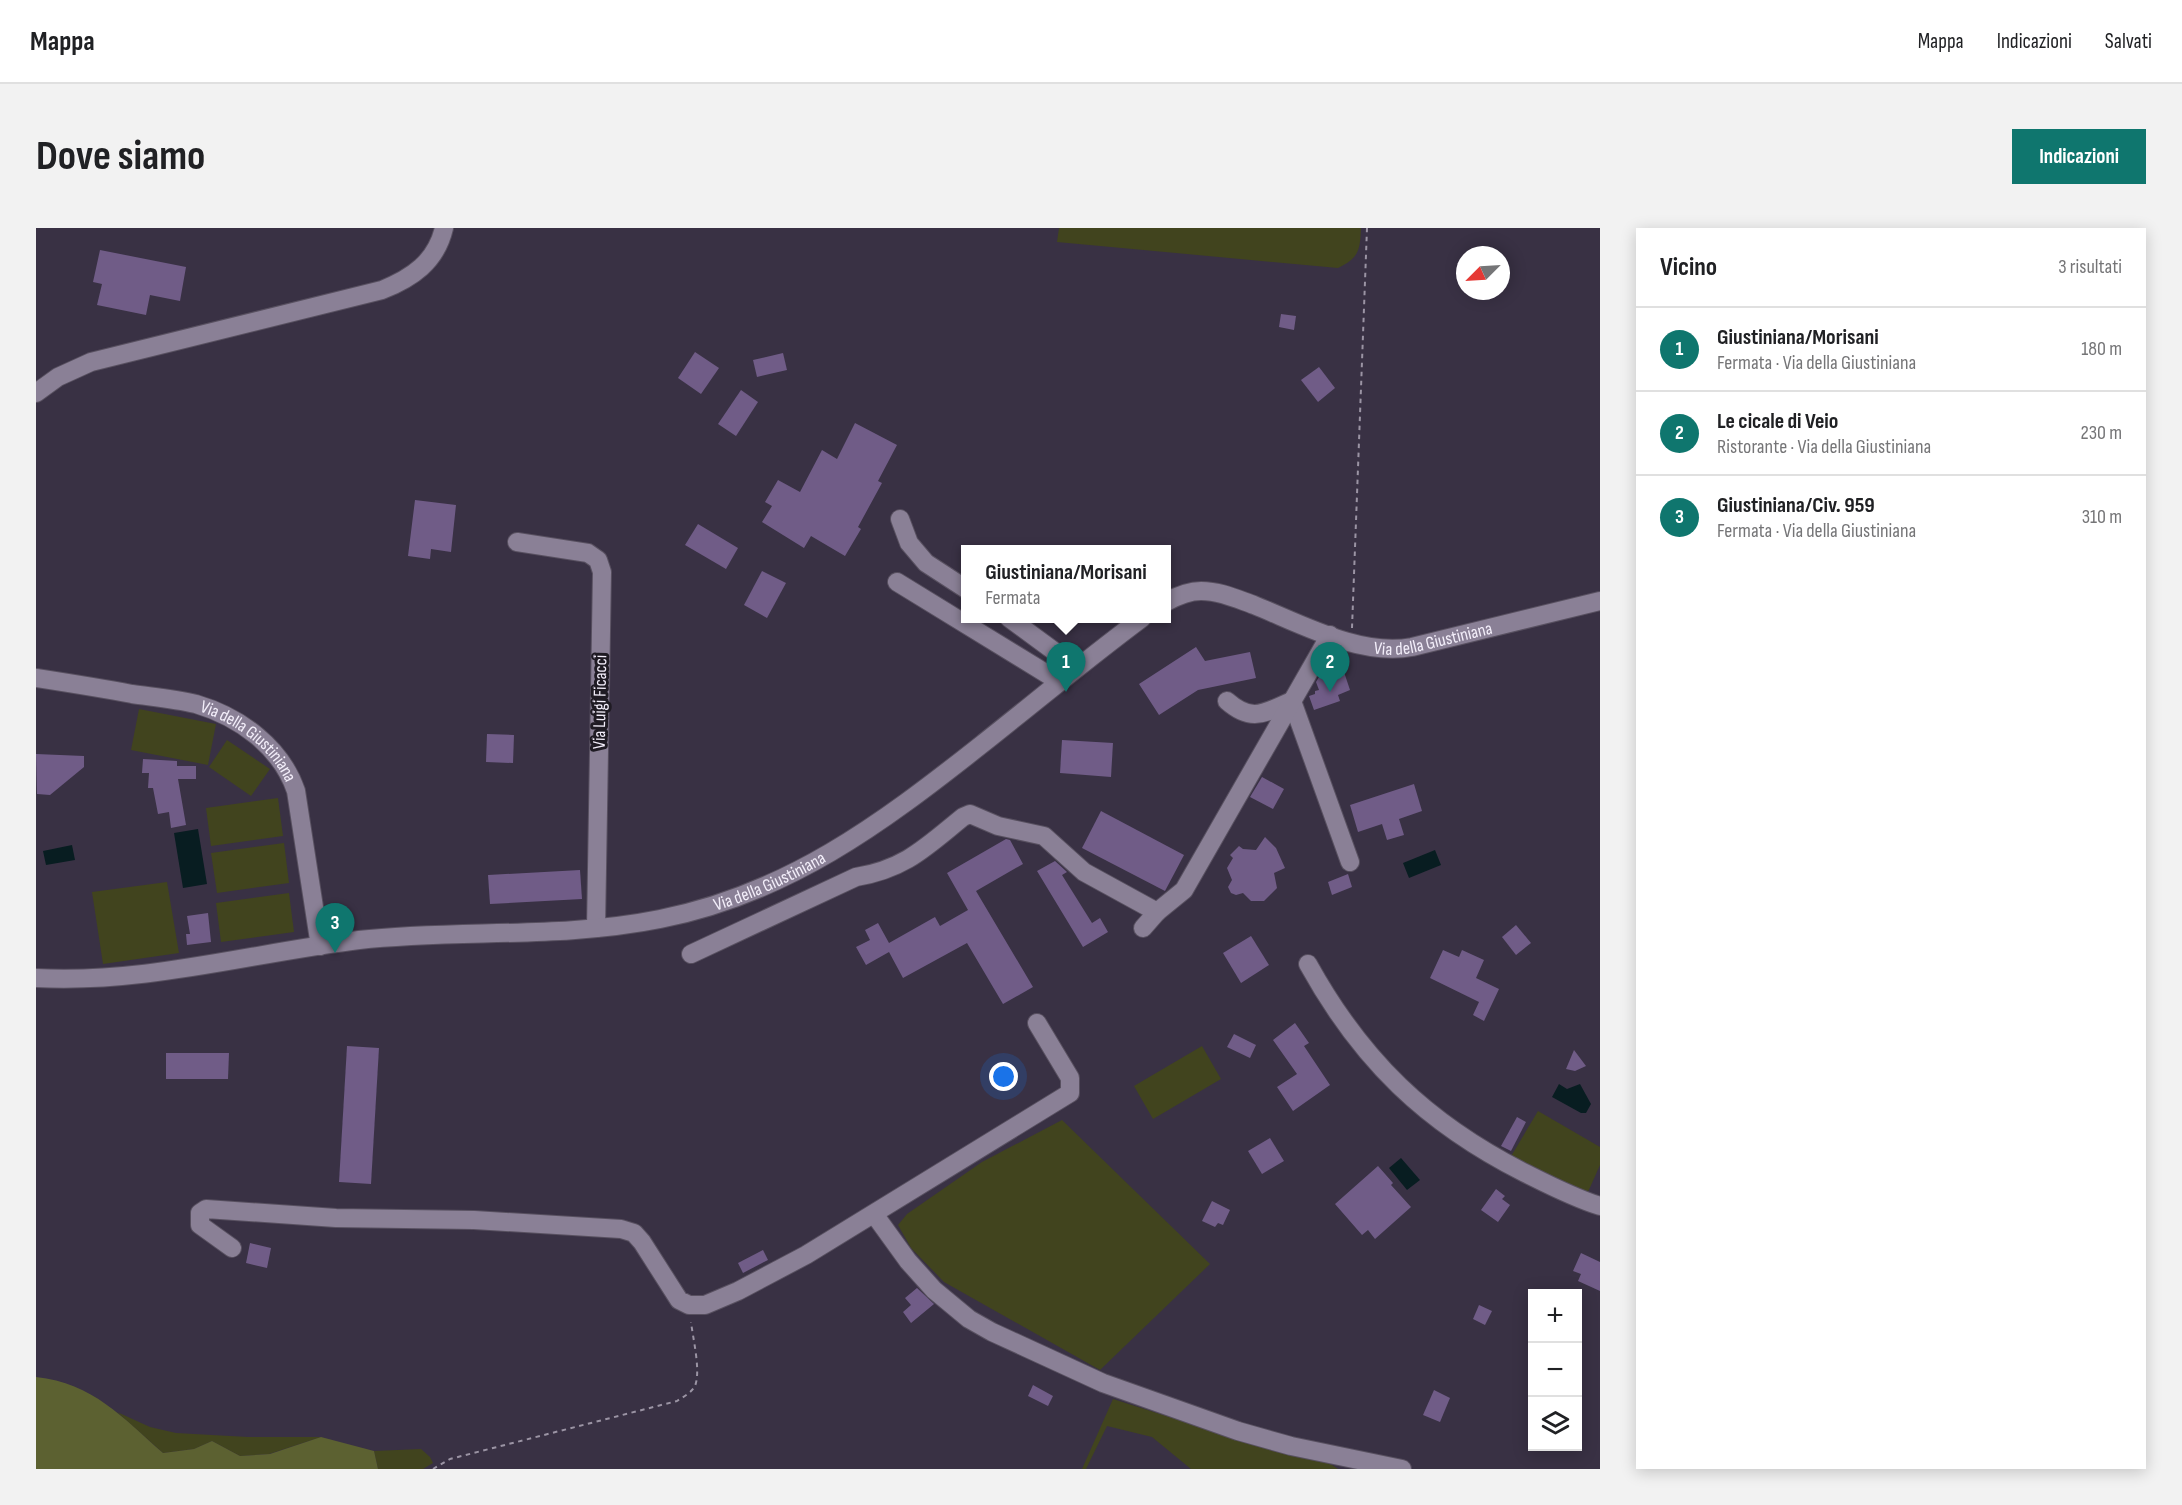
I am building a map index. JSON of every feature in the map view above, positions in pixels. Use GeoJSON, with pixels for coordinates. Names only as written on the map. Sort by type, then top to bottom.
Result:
{"type":"FeatureCollection","features":[{"type":"Feature","properties":{"kind":"street"},"geometry":{"type":"LineString","coordinates":[[36,393],[58,377],[91,362],[382,290],[397,284],[426,265],[444,228]]}},
{"type":"Feature","properties":{"kind":"street"},"geometry":{"type":"LineString","coordinates":[[900,519],[909,543],[926,563],[961,586]]}},
{"type":"Feature","properties":{"kind":"street","name":"Via Luigi Ficacci"},"geometry":{"type":"LineString","coordinates":[[517,542],[588,553],[594,556],[600,565],[603,578],[596,928]]}},
{"type":"Feature","properties":{"kind":"street"},"geometry":{"type":"LineString","coordinates":[[897,582],[961,621]]}},
{"type":"Feature","properties":{"kind":"street","name":"Via della Giustiniana"},"geometry":{"type":"LineString","coordinates":[[1171,600],[1194,591],[1221,593],[1330,635],[1381,649],[1406,648],[1600,601]]}},
{"type":"Feature","properties":{"kind":"street"},"geometry":{"type":"LineString","coordinates":[[964,623],[1060,682]]}},
{"type":"Feature","properties":{"kind":"street"},"geometry":{"type":"LineString","coordinates":[[1016,623],[1077,668]]}},
{"type":"Feature","properties":{"kind":"street","name":"Via della Giustiniana"},"geometry":{"type":"LineString","coordinates":[[36,978],[101,979],[149,974],[380,938],[596,928],[691,912],[757,890],[812,864],[854,839],[928,786],[1136,623]]}},
{"type":"Feature","properties":{"kind":"street"},"geometry":{"type":"LineString","coordinates":[[1143,928],[1157,912],[1184,890],[1330,635]]}},
{"type":"Feature","properties":{"kind":"street","name":"Via della Giustiniana"},"geometry":{"type":"LineString","coordinates":[[36,678],[193,704],[222,714],[263,741],[280,758],[296,791],[320,946]]}},
{"type":"Feature","properties":{"kind":"street"},"geometry":{"type":"LineString","coordinates":[[1227,701],[1239,712],[1253,715],[1292,701]]}},
{"type":"Feature","properties":{"kind":"street"},"geometry":{"type":"LineString","coordinates":[[1292,701],[1350,862]]}},
{"type":"Feature","properties":{"kind":"street"},"geometry":{"type":"LineString","coordinates":[[691,954],[856,878],[879,873],[910,859],[963,817],[970,814],[998,826],[1044,836],[1084,872],[1157,912]]}},
{"type":"Feature","properties":{"kind":"street"},"geometry":{"type":"LineString","coordinates":[[1308,964],[1325,996],[1359,1043],[1412,1099],[1446,1127],[1487,1154],[1552,1187],[1600,1206]]}},
{"type":"Feature","properties":{"kind":"street"},"geometry":{"type":"LineString","coordinates":[[232,1248],[200,1225],[200,1213],[206,1209],[336,1218],[474,1220],[621,1229],[634,1233],[642,1242],[679,1300],[689,1305],[705,1305],[738,1291],[806,1255],[1070,1093],[1070,1078],[1036,1023]]}},
{"type":"Feature","properties":{"kind":"street"},"geometry":{"type":"LineString","coordinates":[[874,1214],[908,1261],[934,1290],[969,1319],[1001,1336],[1103,1383],[1247,1434],[1300,1448],[1402,1469]]}},
{"type":"Feature","properties":{"kind":"path"},"geometry":{"type":"LineString","coordinates":[[1351,642],[1367,228]]}},
{"type":"Feature","properties":{"kind":"path"},"geometry":{"type":"LineString","coordinates":[[433,1469],[450,1459],[682,1398],[694,1387],[697,1375],[689,1305]]}},
{"type":"Feature","properties":{"kind":"green space"},"geometry":{"type":"Polygon","coordinates":[[[1059,228],[1361,228],[1357,252],[1350,261],[1338,268],[1057,242],[1059,228]]]}},
{"type":"Feature","properties":{"kind":"green space"},"geometry":{"type":"Polygon","coordinates":[[[139,709],[216,724],[208,765],[131,750],[139,709]]]}},
{"type":"Feature","properties":{"kind":"green space"},"geometry":{"type":"Polygon","coordinates":[[[227,740],[270,769],[251,796],[209,767],[227,740]]]}},
{"type":"Feature","properties":{"kind":"green space"},"geometry":{"type":"Polygon","coordinates":[[[278,798],[283,836],[211,846],[206,808],[278,798]]]}},
{"type":"Feature","properties":{"kind":"green space"},"geometry":{"type":"Polygon","coordinates":[[[284,843],[289,883],[217,893],[211,853],[284,843]]]}},
{"type":"Feature","properties":{"kind":"green space"},"geometry":{"type":"Polygon","coordinates":[[[167,882],[179,953],[103,964],[92,892],[167,882]]]}},
{"type":"Feature","properties":{"kind":"green space"},"geometry":{"type":"Polygon","coordinates":[[[289,893],[294,932],[221,942],[216,903],[289,893]]]}},
{"type":"Feature","properties":{"kind":"green space"},"geometry":{"type":"Polygon","coordinates":[[[1202,1046],[1221,1079],[1153,1119],[1134,1086],[1202,1046]]]}},
{"type":"Feature","properties":{"kind":"green space"},"geometry":{"type":"Polygon","coordinates":[[[1538,1111],[1600,1147],[1600,1165],[1588,1192],[1536,1172],[1510,1158],[1538,1111]]]}},
{"type":"Feature","properties":{"kind":"green space"},"geometry":{"type":"Polygon","coordinates":[[[1062,1120],[1210,1264],[1100,1370],[944,1282],[911,1248],[898,1225],[907,1214],[982,1162],[1062,1120]]]}},
{"type":"Feature","properties":{"kind":"green space"},"geometry":{"type":"Polygon","coordinates":[[[36,1377],[74,1386],[91,1394],[120,1415],[163,1453],[194,1449],[212,1441],[240,1456],[270,1454],[321,1437],[374,1451],[378,1469],[36,1469],[36,1377]]]}},
{"type":"Feature","properties":{"kind":"green space"},"geometry":{"type":"Polygon","coordinates":[[[1113,1399],[1292,1456],[1322,1461],[1338,1469],[1191,1469],[1152,1437],[1107,1426],[1086,1469],[1082,1469],[1113,1399]]]}},
{"type":"Feature","properties":{"kind":"green space"},"geometry":{"type":"Polygon","coordinates":[[[117,1412],[150,1427],[176,1433],[248,1437],[321,1437],[269,1454],[240,1456],[212,1441],[194,1449],[163,1453],[117,1412]]]}},
{"type":"Feature","properties":{"kind":"green space"},"geometry":{"type":"Polygon","coordinates":[[[421,1449],[433,1463],[423,1469],[378,1469],[374,1451],[421,1449]]]}},
{"type":"Feature","properties":{"kind":"shaded area"},"geometry":{"type":"Polygon","coordinates":[[[198,829],[207,884],[183,888],[174,833],[198,829]]]}},
{"type":"Feature","properties":{"kind":"shaded area"},"geometry":{"type":"Polygon","coordinates":[[[72,845],[75,860],[46,865],[43,851],[72,845]]]}},
{"type":"Feature","properties":{"kind":"shaded area"},"geometry":{"type":"Polygon","coordinates":[[[1435,850],[1441,865],[1409,878],[1403,863],[1435,850]]]}},
{"type":"Feature","properties":{"kind":"shaded area"},"geometry":{"type":"Polygon","coordinates":[[[1559,1084],[1567,1089],[1580,1084],[1591,1104],[1586,1113],[1581,1113],[1552,1097],[1559,1084]]]}},
{"type":"Feature","properties":{"kind":"shaded area"},"geometry":{"type":"Polygon","coordinates":[[[1401,1158],[1420,1180],[1407,1190],[1389,1168],[1401,1158]]]}},
{"type":"Feature","properties":{"kind":"building"},"geometry":{"type":"Polygon","coordinates":[[[100,250],[186,267],[180,301],[150,295],[146,315],[97,305],[102,284],[93,282],[100,250]]]}},
{"type":"Feature","properties":{"kind":"building"},"geometry":{"type":"Polygon","coordinates":[[[1281,314],[1296,316],[1294,330],[1279,327],[1281,314]]]}},
{"type":"Feature","properties":{"kind":"building"},"geometry":{"type":"Polygon","coordinates":[[[695,352],[719,368],[701,394],[678,378],[695,352]]]}},
{"type":"Feature","properties":{"kind":"building"},"geometry":{"type":"Polygon","coordinates":[[[783,353],[787,370],[757,377],[753,360],[783,353]]]}},
{"type":"Feature","properties":{"kind":"building"},"geometry":{"type":"Polygon","coordinates":[[[1319,367],[1335,388],[1318,402],[1301,380],[1319,367]]]}},
{"type":"Feature","properties":{"kind":"building"},"geometry":{"type":"Polygon","coordinates":[[[741,390],[758,402],[736,436],[718,424],[741,390]]]}},
{"type":"Feature","properties":{"kind":"building"},"geometry":{"type":"Polygon","coordinates":[[[855,423],[897,445],[878,481],[882,483],[858,527],[861,529],[845,556],[811,536],[804,548],[762,522],[772,506],[765,502],[778,480],[800,492],[822,450],[837,459],[855,423]]]}},
{"type":"Feature","properties":{"kind":"building"},"geometry":{"type":"Polygon","coordinates":[[[415,500],[456,505],[451,552],[431,549],[430,559],[408,556],[415,500]]]}},
{"type":"Feature","properties":{"kind":"building"},"geometry":{"type":"Polygon","coordinates":[[[698,524],[738,548],[726,569],[685,545],[698,524]]]}},
{"type":"Feature","properties":{"kind":"building"},"geometry":{"type":"Polygon","coordinates":[[[762,571],[786,583],[767,618],[744,605],[762,571]]]}},
{"type":"Feature","properties":{"kind":"building"},"geometry":{"type":"Polygon","coordinates":[[[1196,647],[1205,661],[1250,652],[1256,678],[1198,690],[1159,715],[1139,684],[1196,647]]]}},
{"type":"Feature","properties":{"kind":"building"},"geometry":{"type":"Polygon","coordinates":[[[1344,672],[1350,690],[1338,695],[1340,701],[1314,710],[1309,696],[1319,690],[1316,682],[1319,677],[1328,674],[1329,678],[1344,672]]]}},
{"type":"Feature","properties":{"kind":"building"},"geometry":{"type":"Polygon","coordinates":[[[487,734],[514,735],[513,763],[486,762],[487,734]]]}},
{"type":"Feature","properties":{"kind":"building"},"geometry":{"type":"Polygon","coordinates":[[[1062,740],[1113,743],[1111,777],[1060,773],[1062,740]]]}},
{"type":"Feature","properties":{"kind":"building"},"geometry":{"type":"Polygon","coordinates":[[[36,754],[84,756],[84,767],[50,795],[37,794],[36,754]]]}},
{"type":"Feature","properties":{"kind":"building"},"geometry":{"type":"Polygon","coordinates":[[[143,759],[177,761],[177,766],[196,766],[196,779],[178,779],[186,825],[171,828],[169,812],[158,814],[153,788],[148,788],[149,773],[142,773],[143,759]]]}},
{"type":"Feature","properties":{"kind":"building"},"geometry":{"type":"Polygon","coordinates":[[[1262,777],[1284,789],[1273,809],[1250,797],[1262,777]]]}},
{"type":"Feature","properties":{"kind":"building"},"geometry":{"type":"Polygon","coordinates":[[[1414,784],[1422,811],[1399,819],[1404,835],[1387,840],[1382,824],[1358,832],[1350,805],[1414,784]]]}},
{"type":"Feature","properties":{"kind":"building"},"geometry":{"type":"Polygon","coordinates":[[[1101,811],[1184,855],[1165,891],[1082,848],[1101,811]]]}},
{"type":"Feature","properties":{"kind":"building"},"geometry":{"type":"Polygon","coordinates":[[[1265,837],[1276,848],[1285,868],[1274,873],[1277,888],[1264,901],[1251,901],[1243,893],[1236,895],[1231,893],[1228,887],[1232,880],[1227,868],[1233,858],[1230,855],[1239,846],[1243,849],[1256,850],[1265,837]]]}},
{"type":"Feature","properties":{"kind":"building"},"geometry":{"type":"Polygon","coordinates":[[[1006,839],[1010,840],[1023,864],[976,891],[1033,987],[1003,1004],[967,943],[903,978],[889,952],[866,965],[856,947],[870,940],[865,930],[878,923],[889,943],[935,917],[940,926],[968,910],[947,873],[1006,839]]]}},
{"type":"Feature","properties":{"kind":"building"},"geometry":{"type":"Polygon","coordinates":[[[1055,861],[1067,872],[1062,875],[1092,923],[1100,918],[1108,932],[1083,947],[1037,871],[1055,861]]]}},
{"type":"Feature","properties":{"kind":"building"},"geometry":{"type":"Polygon","coordinates":[[[580,870],[582,899],[490,904],[488,875],[580,870]]]}},
{"type":"Feature","properties":{"kind":"building"},"geometry":{"type":"Polygon","coordinates":[[[1348,874],[1352,887],[1332,895],[1328,882],[1348,874]]]}},
{"type":"Feature","properties":{"kind":"building"},"geometry":{"type":"Polygon","coordinates":[[[208,913],[211,942],[187,945],[186,934],[190,934],[187,916],[208,913]]]}},
{"type":"Feature","properties":{"kind":"building"},"geometry":{"type":"Polygon","coordinates":[[[1516,925],[1531,943],[1516,955],[1502,937],[1516,925]]]}},
{"type":"Feature","properties":{"kind":"building"},"geometry":{"type":"Polygon","coordinates":[[[1251,936],[1269,965],[1241,983],[1223,953],[1251,936]]]}},
{"type":"Feature","properties":{"kind":"building"},"geometry":{"type":"Polygon","coordinates":[[[1443,950],[1459,957],[1462,950],[1484,960],[1476,978],[1499,989],[1484,1021],[1473,1015],[1479,1002],[1430,978],[1443,950]]]}},
{"type":"Feature","properties":{"kind":"building"},"geometry":{"type":"Polygon","coordinates":[[[1295,1023],[1309,1043],[1304,1046],[1330,1085],[1293,1111],[1277,1087],[1297,1074],[1273,1040],[1295,1023]]]}},
{"type":"Feature","properties":{"kind":"building"},"geometry":{"type":"Polygon","coordinates":[[[1234,1034],[1256,1045],[1250,1058],[1227,1047],[1234,1034]]]}},
{"type":"Feature","properties":{"kind":"building"},"geometry":{"type":"Polygon","coordinates":[[[347,1046],[379,1048],[371,1184],[339,1182],[347,1046]]]}},
{"type":"Feature","properties":{"kind":"building"},"geometry":{"type":"Polygon","coordinates":[[[1574,1050],[1586,1066],[1575,1071],[1566,1069],[1574,1050]]]}},
{"type":"Feature","properties":{"kind":"building"},"geometry":{"type":"Polygon","coordinates":[[[166,1053],[229,1053],[228,1079],[166,1079],[166,1053]]]}},
{"type":"Feature","properties":{"kind":"building"},"geometry":{"type":"Polygon","coordinates":[[[1517,1117],[1526,1122],[1511,1151],[1501,1146],[1517,1117]]]}},
{"type":"Feature","properties":{"kind":"building"},"geometry":{"type":"Polygon","coordinates":[[[1270,1138],[1284,1161],[1262,1174],[1248,1151],[1270,1138]]]}},
{"type":"Feature","properties":{"kind":"building"},"geometry":{"type":"Polygon","coordinates":[[[1378,1166],[1411,1207],[1375,1239],[1368,1230],[1362,1235],[1335,1204],[1378,1166]]]}},
{"type":"Feature","properties":{"kind":"building"},"geometry":{"type":"Polygon","coordinates":[[[1496,1189],[1505,1196],[1502,1199],[1510,1205],[1498,1222],[1481,1210],[1496,1189]]]}},
{"type":"Feature","properties":{"kind":"building"},"geometry":{"type":"Polygon","coordinates":[[[1212,1201],[1230,1210],[1223,1225],[1218,1223],[1215,1227],[1202,1221],[1212,1201]]]}},
{"type":"Feature","properties":{"kind":"building"},"geometry":{"type":"Polygon","coordinates":[[[250,1243],[271,1248],[267,1268],[246,1263],[250,1243]]]}},
{"type":"Feature","properties":{"kind":"building"},"geometry":{"type":"Polygon","coordinates":[[[763,1250],[768,1260],[743,1273],[738,1263],[763,1250]]]}},
{"type":"Feature","properties":{"kind":"building"},"geometry":{"type":"Polygon","coordinates":[[[1581,1253],[1600,1262],[1600,1291],[1578,1281],[1581,1274],[1573,1271],[1581,1253]]]}},
{"type":"Feature","properties":{"kind":"building"},"geometry":{"type":"Polygon","coordinates":[[[917,1288],[934,1304],[911,1323],[903,1312],[911,1305],[905,1298],[917,1288]]]}},
{"type":"Feature","properties":{"kind":"building"},"geometry":{"type":"Polygon","coordinates":[[[1479,1305],[1492,1311],[1485,1325],[1473,1319],[1479,1305]]]}},
{"type":"Feature","properties":{"kind":"building"},"geometry":{"type":"Polygon","coordinates":[[[1033,1385],[1053,1396],[1048,1406],[1028,1396],[1033,1385]]]}},
{"type":"Feature","properties":{"kind":"building"},"geometry":{"type":"Polygon","coordinates":[[[1434,1390],[1450,1398],[1440,1422],[1423,1415],[1434,1390]]]}},
{"type":"Feature","properties":{"kind":"place","name":"Giustiniana/Morisani"},"geometry":{"type":"Point","coordinates":[1066,692]}},
{"type":"Feature","properties":{"kind":"place","name":"Le cicale di Veio"},"geometry":{"type":"Point","coordinates":[1330,692]}},
{"type":"Feature","properties":{"kind":"place","name":"Giustiniana/Civ. 959"},"geometry":{"type":"Point","coordinates":[335,953]}}]}
